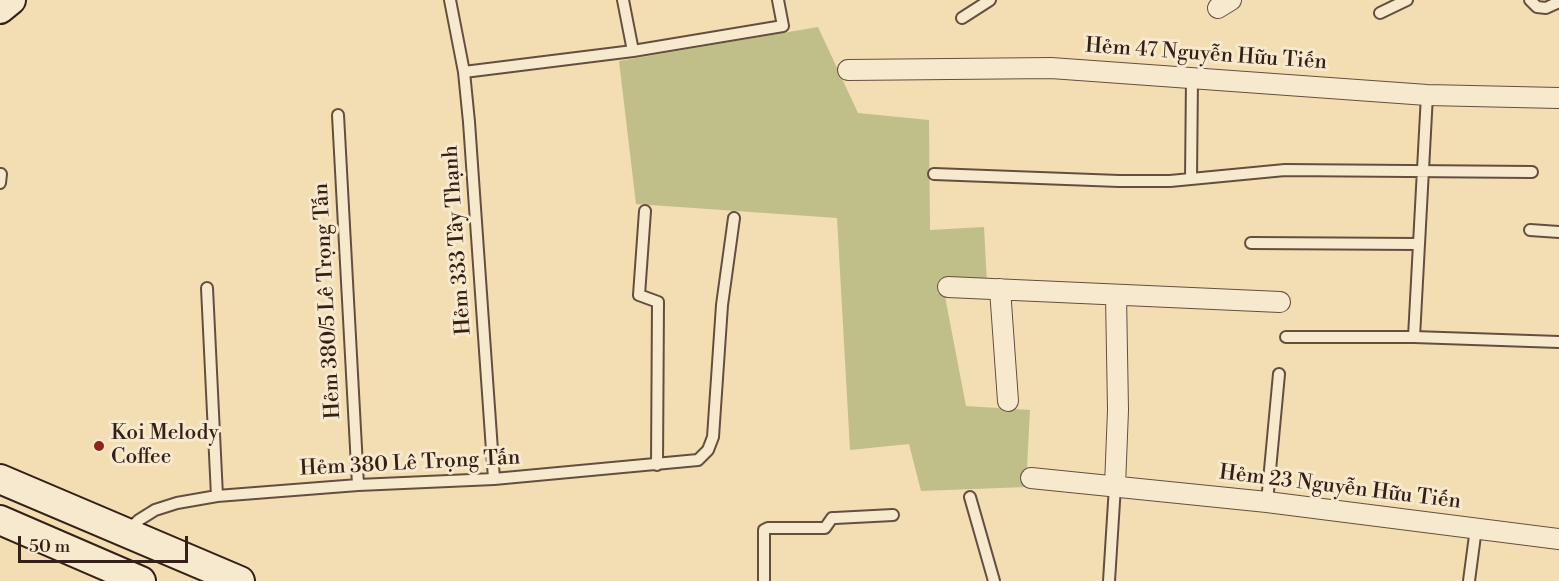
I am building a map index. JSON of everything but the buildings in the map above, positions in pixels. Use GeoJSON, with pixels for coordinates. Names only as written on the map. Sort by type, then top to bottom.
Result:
{"type":"FeatureCollection","features":[{"type":"Feature","properties":{"kind":"main road"},"geometry":{"type":"LineString","coordinates":[[0,9],[11,0]]}},
{"type":"Feature","properties":{"kind":"main road"},"geometry":{"type":"LineString","coordinates":[[0,479],[240,581]]}},
{"type":"Feature","properties":{"kind":"main road"},"geometry":{"type":"LineString","coordinates":[[0,520],[141,581]]}},
{"type":"Feature","properties":{"kind":"street","name":"Hẻm 47 Nguyễn Hữu Tiến"},"geometry":{"type":"LineString","coordinates":[[849,70],[1051,68],[1427,95],[1559,98]]}},
{"type":"Feature","properties":{"kind":"street"},"geometry":{"type":"LineString","coordinates":[[948,287],[1280,302]]}},
{"type":"Feature","properties":{"kind":"street"},"geometry":{"type":"LineString","coordinates":[[999,289],[1008,401]]}},
{"type":"Feature","properties":{"kind":"street"},"geometry":{"type":"LineString","coordinates":[[1114,486],[1118,410],[1116,294]]}},
{"type":"Feature","properties":{"kind":"street","name":"Hẻm 23 Nguyễn Hữu Tiến"},"geometry":{"type":"LineString","coordinates":[[1031,478],[1267,502],[1559,539]]}},
{"type":"Feature","properties":{"kind":"lane","name":"Hẻm 333 Tây Thạnh"},"geometry":{"type":"LineString","coordinates":[[450,0],[464,72],[494,479]]}},
{"type":"Feature","properties":{"kind":"lane"},"geometry":{"type":"LineString","coordinates":[[623,0],[633,51]]}},
{"type":"Feature","properties":{"kind":"lane"},"geometry":{"type":"LineString","coordinates":[[464,72],[633,51],[783,26],[778,0]]}},
{"type":"Feature","properties":{"kind":"lane"},"geometry":{"type":"LineString","coordinates":[[962,18],[990,0]]}},
{"type":"Feature","properties":{"kind":"lane"},"geometry":{"type":"LineString","coordinates":[[1380,13],[1407,0]]}},
{"type":"Feature","properties":{"kind":"lane"},"geometry":{"type":"LineString","coordinates":[[1530,0],[1538,7],[1546,8],[1559,2]]}},
{"type":"Feature","properties":{"kind":"lane"},"geometry":{"type":"LineString","coordinates":[[1191,179],[1192,78]]}},
{"type":"Feature","properties":{"kind":"lane"},"geometry":{"type":"LineString","coordinates":[[1414,337],[1427,95]]}},
{"type":"Feature","properties":{"kind":"lane","name":"Hẻm 380/5 Lê Trọng Tấn"},"geometry":{"type":"LineString","coordinates":[[338,115],[358,485]]}},
{"type":"Feature","properties":{"kind":"lane"},"geometry":{"type":"LineString","coordinates":[[934,174],[1119,181],[1191,179],[1285,170],[1532,172]]}},
{"type":"Feature","properties":{"kind":"lane"},"geometry":{"type":"LineString","coordinates":[[645,212],[639,295],[658,302],[657,465]]}},
{"type":"Feature","properties":{"kind":"lane","name":"Hẻm 380 Lê Trọng Tấn"},"geometry":{"type":"LineString","coordinates":[[126,533],[139,520],[156,510],[177,503],[217,496],[358,485],[494,479],[698,460],[704,455],[713,437],[722,305],[734,218]]}},
{"type":"Feature","properties":{"kind":"lane"},"geometry":{"type":"LineString","coordinates":[[1530,230],[1559,232]]}},
{"type":"Feature","properties":{"kind":"lane"},"geometry":{"type":"LineString","coordinates":[[1251,243],[1419,244]]}},
{"type":"Feature","properties":{"kind":"lane"},"geometry":{"type":"LineString","coordinates":[[207,288],[217,496]]}},
{"type":"Feature","properties":{"kind":"lane"},"geometry":{"type":"LineString","coordinates":[[1286,337],[1414,337],[1559,342]]}},
{"type":"Feature","properties":{"kind":"lane"},"geometry":{"type":"LineString","coordinates":[[1267,502],[1279,374]]}},
{"type":"Feature","properties":{"kind":"lane"},"geometry":{"type":"LineString","coordinates":[[1109,581],[1114,486]]}},
{"type":"Feature","properties":{"kind":"lane"},"geometry":{"type":"LineString","coordinates":[[970,497],[994,581]]}},
{"type":"Feature","properties":{"kind":"lane"},"geometry":{"type":"LineString","coordinates":[[764,581],[764,530],[768,528],[825,528],[832,518],[893,515]]}},
{"type":"Feature","properties":{"kind":"lane"},"geometry":{"type":"LineString","coordinates":[[1469,581],[1476,528]]}},
{"type":"Feature","properties":{"kind":"shaded area"},"geometry":{"type":"Polygon","coordinates":[[[818,27],[858,113],[929,120],[930,230],[984,227],[987,283],[942,281],[966,406],[1030,410],[1026,487],[921,491],[909,444],[850,450],[837,218],[636,204],[619,61],[818,27]]]}},
{"type":"Feature","properties":{"kind":"place","name":"Koi Melody Coffee"},"geometry":{"type":"Point","coordinates":[99,446]}}]}
